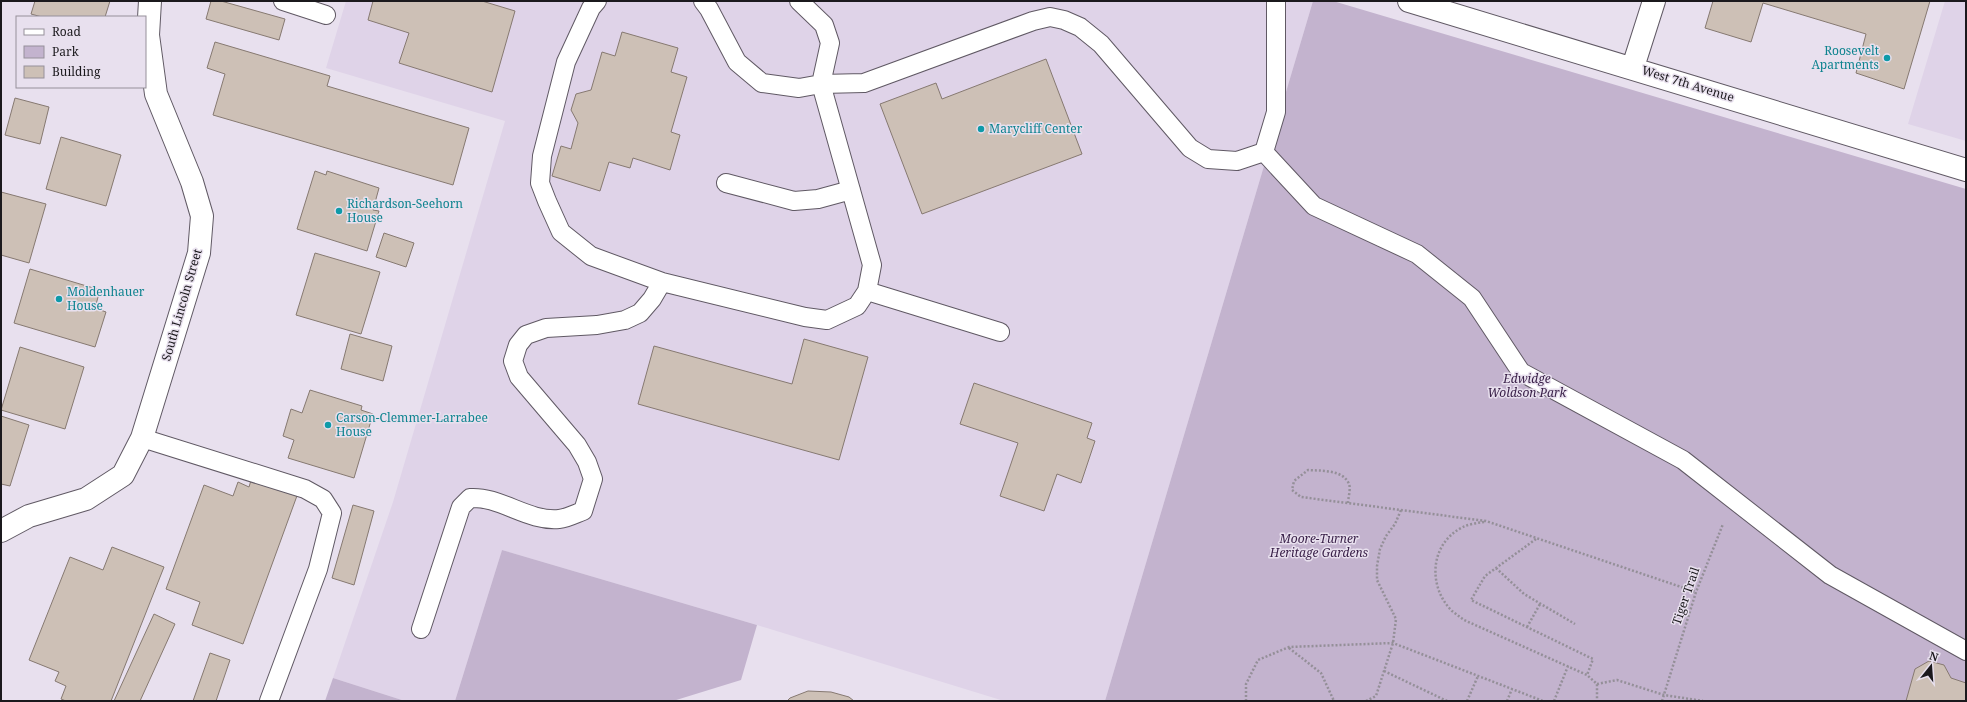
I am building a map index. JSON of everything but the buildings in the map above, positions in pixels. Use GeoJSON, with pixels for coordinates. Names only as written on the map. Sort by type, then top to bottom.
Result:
{"type":"FeatureCollection","features":[{"type":"Feature","properties":{"kind":"street","name":"South Lincoln Street"},"geometry":{"type":"LineString","coordinates":[[1,531],[28,516],[86,499],[123,475],[142,438],[199,253],[202,216],[192,182],[156,94],[148,35],[150,1]]}},
{"type":"Feature","properties":{"kind":"street","name":"West 7th Avenue"},"geometry":{"type":"LineString","coordinates":[[1409,1],[1966,170]]}},
{"type":"Feature","properties":{"kind":"street"},"geometry":{"type":"LineString","coordinates":[[1633,68],[1654,1]]}},
{"type":"Feature","properties":{"kind":"lane"},"geometry":{"type":"LineString","coordinates":[[283,1],[326,15]]}},
{"type":"Feature","properties":{"kind":"lane"},"geometry":{"type":"LineString","coordinates":[[597,1],[591,8],[566,62],[542,156],[540,183],[561,232],[591,256],[662,282],[805,317],[827,320],[857,306],[867,291],[872,264],[821,84],[830,43],[824,26],[799,1]]}},
{"type":"Feature","properties":{"kind":"lane"},"geometry":{"type":"LineString","coordinates":[[702,1],[709,9],[737,62],[762,83],[799,88],[821,84],[864,83],[1019,26],[1050,17],[1064,20],[1080,27],[1101,44],[1190,148],[1208,159],[1237,161],[1264,152]]}},
{"type":"Feature","properties":{"kind":"lane"},"geometry":{"type":"LineString","coordinates":[[1264,152],[1276,112],[1276,1]]}},
{"type":"Feature","properties":{"kind":"lane"},"geometry":{"type":"LineString","coordinates":[[1264,152],[1314,206],[1417,254],[1472,298],[1521,372],[1683,460],[1830,575],[1966,651]]}},
{"type":"Feature","properties":{"kind":"lane"},"geometry":{"type":"LineString","coordinates":[[726,183],[794,201],[818,199],[851,190]]}},
{"type":"Feature","properties":{"kind":"lane"},"geometry":{"type":"LineString","coordinates":[[421,629],[461,507],[470,498],[481,498],[540,517],[559,519],[583,511],[593,479],[587,462],[577,445],[519,377],[513,361],[518,345],[526,335],[546,328],[597,325],[625,320],[640,313],[652,299],[662,282]]}},
{"type":"Feature","properties":{"kind":"lane"},"geometry":{"type":"LineString","coordinates":[[867,291],[1000,332]]}},
{"type":"Feature","properties":{"kind":"lane"},"geometry":{"type":"LineString","coordinates":[[142,438],[305,489],[323,499],[332,513],[318,569],[269,701]]}},
{"type":"Feature","properties":{"kind":"path"},"geometry":{"type":"LineString","coordinates":[[1348,503],[1349,485],[1344,477],[1332,472],[1308,470],[1294,481],[1292,490],[1301,497],[1486,522],[1696,592]]}},
{"type":"Feature","properties":{"kind":"path","name":"Tiger Trail"},"geometry":{"type":"LineString","coordinates":[[1662,701],[1696,592],[1733,499]]}},
{"type":"Feature","properties":{"kind":"path"},"geometry":{"type":"LineString","coordinates":[[1366,701],[1376,696],[1393,643],[1396,619],[1377,580],[1377,566],[1380,549],[1386,536],[1395,524],[1401,510]]}},
{"type":"Feature","properties":{"kind":"path"},"geometry":{"type":"LineString","coordinates":[[1486,522],[1463,526],[1452,534],[1441,546],[1434,563],[1435,580],[1442,596],[1452,610],[1464,620],[1587,675],[1597,684],[1597,701]]}},
{"type":"Feature","properties":{"kind":"path"},"geometry":{"type":"LineString","coordinates":[[1536,539],[1485,576],[1471,600],[1593,659],[1587,675]]}},
{"type":"Feature","properties":{"kind":"path"},"geometry":{"type":"LineString","coordinates":[[1496,568],[1524,594],[1575,624]]}},
{"type":"Feature","properties":{"kind":"path"},"geometry":{"type":"LineString","coordinates":[[1528,627],[1540,604]]}},
{"type":"Feature","properties":{"kind":"path"},"geometry":{"type":"LineString","coordinates":[[1246,701],[1246,684],[1258,660],[1289,647],[1393,643],[1543,701]]}},
{"type":"Feature","properties":{"kind":"path"},"geometry":{"type":"LineString","coordinates":[[1289,647],[1321,673],[1334,701]]}},
{"type":"Feature","properties":{"kind":"path"},"geometry":{"type":"LineString","coordinates":[[1554,701],[1568,666]]}},
{"type":"Feature","properties":{"kind":"path"},"geometry":{"type":"LineString","coordinates":[[1384,671],[1447,701]]}},
{"type":"Feature","properties":{"kind":"path"},"geometry":{"type":"LineString","coordinates":[[1468,701],[1478,676]]}},
{"type":"Feature","properties":{"kind":"path"},"geometry":{"type":"LineString","coordinates":[[1597,684],[1617,680],[1664,695],[1703,701]]}},
{"type":"Feature","properties":{"kind":"path"},"geometry":{"type":"LineString","coordinates":[[1507,701],[1512,689]]}},
{"type":"Feature","properties":{"kind":"shaded area"},"geometry":{"type":"Polygon","coordinates":[[[346,1],[1313,1],[1105,701],[1004,701],[757,625],[502,550],[455,701],[405,701],[333,678],[393,502],[505,121],[326,68],[346,1]]]}},
{"type":"Feature","properties":{"kind":"shaded area"},"geometry":{"type":"Polygon","coordinates":[[[1945,1],[1966,1],[1966,141],[1908,124],[1945,1]]]}},
{"type":"Feature","properties":{"kind":"green space","name":"Edwidge Woldson Park"},"geometry":{"type":"Polygon","coordinates":[[[1313,1],[1333,1],[1966,189],[1966,701],[1105,701],[1313,1]]]}},
{"type":"Feature","properties":{"kind":"green space"},"geometry":{"type":"Polygon","coordinates":[[[502,550],[757,625],[741,680],[673,701],[455,701],[502,550]]]}},
{"type":"Feature","properties":{"kind":"green space"},"geometry":{"type":"Polygon","coordinates":[[[333,678],[405,701],[325,701],[333,678]]]}},
{"type":"Feature","properties":{"kind":"place","name":"Roosevelt Apartments"},"geometry":{"type":"Point","coordinates":[1887,58]}},
{"type":"Feature","properties":{"kind":"place","name":"Marycliff Center"},"geometry":{"type":"Point","coordinates":[981,129]}},
{"type":"Feature","properties":{"kind":"place","name":"Richardson-Seehorn House"},"geometry":{"type":"Point","coordinates":[339,211]}},
{"type":"Feature","properties":{"kind":"place","name":"Moldenhauer House"},"geometry":{"type":"Point","coordinates":[59,299]}},
{"type":"Feature","properties":{"kind":"place","name":"Carson-Clemmer-Larrabee House"},"geometry":{"type":"Point","coordinates":[328,425]}},
{"type":"Feature","properties":{"kind":"park label","name":"Moore-Turner Heritage Gardens"},"geometry":{"type":"Point","coordinates":[1319,546]}}]}
